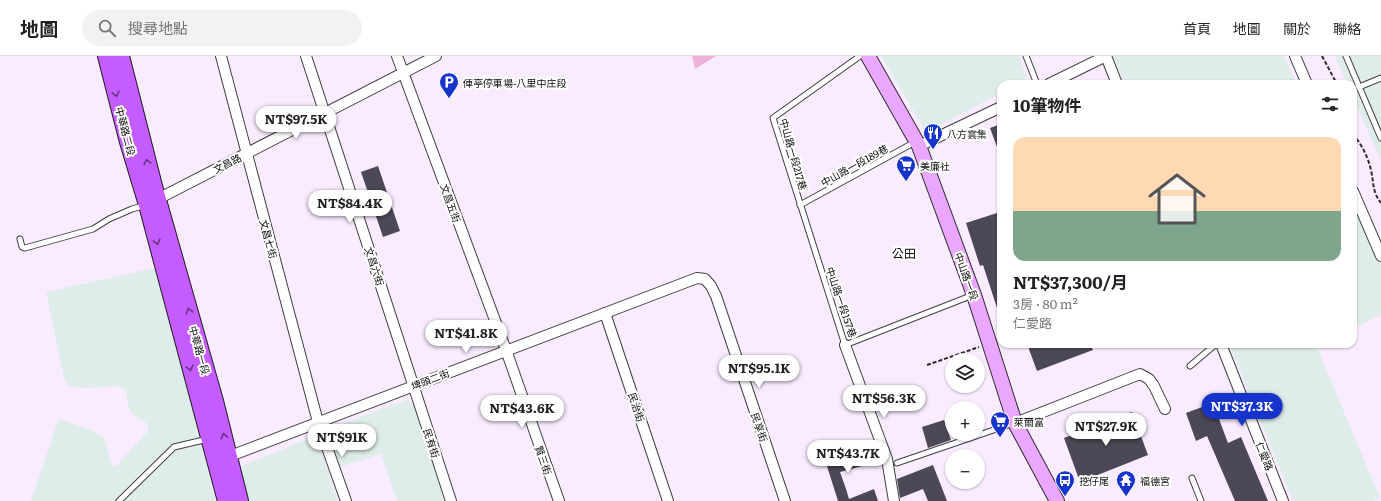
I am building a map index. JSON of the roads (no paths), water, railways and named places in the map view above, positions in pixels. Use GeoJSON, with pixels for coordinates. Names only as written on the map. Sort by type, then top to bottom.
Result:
{"type":"FeatureCollection","features":[{"type":"Feature","properties":{"kind":"main road","name":"中華路二段"},"geometry":{"type":"LineString","coordinates":[[106,56],[128,142],[152,202]]}},
{"type":"Feature","properties":{"kind":"main road","name":"中華路二段"},"geometry":{"type":"LineString","coordinates":[[121,56],[152,202]]}},
{"type":"Feature","properties":{"kind":"main road","name":"中山路一段"},"geometry":{"type":"LineString","coordinates":[[868,56],[918,144],[974,295],[1015,423],[1055,501]]}},
{"type":"Feature","properties":{"kind":"main road","name":"中華路一段"},"geometry":{"type":"LineString","coordinates":[[152,202],[209,438],[222,459],[240,501]]}},
{"type":"Feature","properties":{"kind":"main road","name":"中華路一段"},"geometry":{"type":"LineString","coordinates":[[152,202],[215,401],[226,501]]}},
{"type":"Feature","properties":{"kind":"street","name":"文昌七街"},"geometry":{"type":"LineString","coordinates":[[221,56],[318,422],[346,501]]}},
{"type":"Feature","properties":{"kind":"street","name":"文昌六街"},"geometry":{"type":"LineString","coordinates":[[306,56],[326,113],[413,385]]}},
{"type":"Feature","properties":{"kind":"street","name":"文昌五街"},"geometry":{"type":"LineString","coordinates":[[397,56],[506,350]]}},
{"type":"Feature","properties":{"kind":"street","name":"文昌路"},"geometry":{"type":"LineString","coordinates":[[152,202],[436,56]]}},
{"type":"Feature","properties":{"kind":"street"},"geometry":{"type":"LineString","coordinates":[[1057,80],[1106,56],[1115,80]]}},
{"type":"Feature","properties":{"kind":"street"},"geometry":{"type":"LineString","coordinates":[[1295,56],[1305,80]]}},
{"type":"Feature","properties":{"kind":"street"},"geometry":{"type":"LineString","coordinates":[[918,144],[997,109]]}},
{"type":"Feature","properties":{"kind":"street"},"geometry":{"type":"LineString","coordinates":[[1357,200],[1381,256]]}},
{"type":"Feature","properties":{"kind":"street","name":"埤頭二街"},"geometry":{"type":"LineString","coordinates":[[222,459],[697,278],[705,279],[711,286]]}},
{"type":"Feature","properties":{"kind":"street","name":"民享街"},"geometry":{"type":"LineString","coordinates":[[711,286],[785,501]]}},
{"type":"Feature","properties":{"kind":"street","name":"民治街"},"geometry":{"type":"LineString","coordinates":[[606,313],[668,501]]}},
{"type":"Feature","properties":{"kind":"street"},"geometry":{"type":"LineString","coordinates":[[845,345],[887,459],[894,501]]}},
{"type":"Feature","properties":{"kind":"street","name":"仁愛路"},"geometry":{"type":"LineString","coordinates":[[1223,348],[1283,501]]}},
{"type":"Feature","properties":{"kind":"street","name":"賢三街"},"geometry":{"type":"LineString","coordinates":[[506,350],[559,501]]}},
{"type":"Feature","properties":{"kind":"street"},"geometry":{"type":"LineString","coordinates":[[1015,423],[1140,374],[1149,379],[1165,409]]}},
{"type":"Feature","properties":{"kind":"street","name":"民有街"},"geometry":{"type":"LineString","coordinates":[[413,385],[451,501]]}},
{"type":"Feature","properties":{"kind":"lane","name":"中山路一段217巷"},"geometry":{"type":"LineString","coordinates":[[800,205],[772,118],[860,56]]}},
{"type":"Feature","properties":{"kind":"lane"},"geometry":{"type":"LineString","coordinates":[[1026,56],[1035,80]]}},
{"type":"Feature","properties":{"kind":"lane"},"geometry":{"type":"LineString","coordinates":[[1346,56],[1356,80]]}},
{"type":"Feature","properties":{"kind":"lane"},"geometry":{"type":"LineString","coordinates":[[1359,87],[1381,78]]}},
{"type":"Feature","properties":{"kind":"lane"},"geometry":{"type":"LineString","coordinates":[[1357,82],[1381,138]]}},
{"type":"Feature","properties":{"kind":"lane","name":"中山路一段189巷"},"geometry":{"type":"LineString","coordinates":[[800,205],[918,144]]}},
{"type":"Feature","properties":{"kind":"lane"},"geometry":{"type":"LineString","coordinates":[[20,239],[22,247],[25,248],[37,245],[93,229],[109,219],[152,202]]}},
{"type":"Feature","properties":{"kind":"lane","name":"中山路一段157巷"},"geometry":{"type":"LineString","coordinates":[[800,205],[845,345],[974,295]]}},
{"type":"Feature","properties":{"kind":"lane"},"geometry":{"type":"LineString","coordinates":[[1190,366],[1211,348]]}},
{"type":"Feature","properties":{"kind":"lane"},"geometry":{"type":"LineString","coordinates":[[897,463],[1015,423]]}},
{"type":"Feature","properties":{"kind":"lane"},"geometry":{"type":"LineString","coordinates":[[119,501],[174,447],[209,438]]}},
{"type":"Feature","properties":{"kind":"lane"},"geometry":{"type":"LineString","coordinates":[[1192,478],[1202,501]]}},
{"type":"Feature","properties":{"kind":"place","name":"俥亭停車場-八里中庄段"},"geometry":{"type":"Point","coordinates":[449,99]}},
{"type":"Feature","properties":{"kind":"place","name":"八方雲集"},"geometry":{"type":"Point","coordinates":[933,150]}},
{"type":"Feature","properties":{"kind":"place","name":"美廉社"},"geometry":{"type":"Point","coordinates":[906,182]}},
{"type":"Feature","properties":{"kind":"place","name":"萊爾富"},"geometry":{"type":"Point","coordinates":[1000,438]}},
{"type":"Feature","properties":{"kind":"place","name":"挖仔尾"},"geometry":{"type":"Point","coordinates":[1065,497]}},
{"type":"Feature","properties":{"kind":"place","name":"福德宮"},"geometry":{"type":"Point","coordinates":[1126,497]}},
{"type":"Feature","properties":{"kind":"district","name":"公田"},"geometry":{"type":"Point","coordinates":[904,253]}}]}
